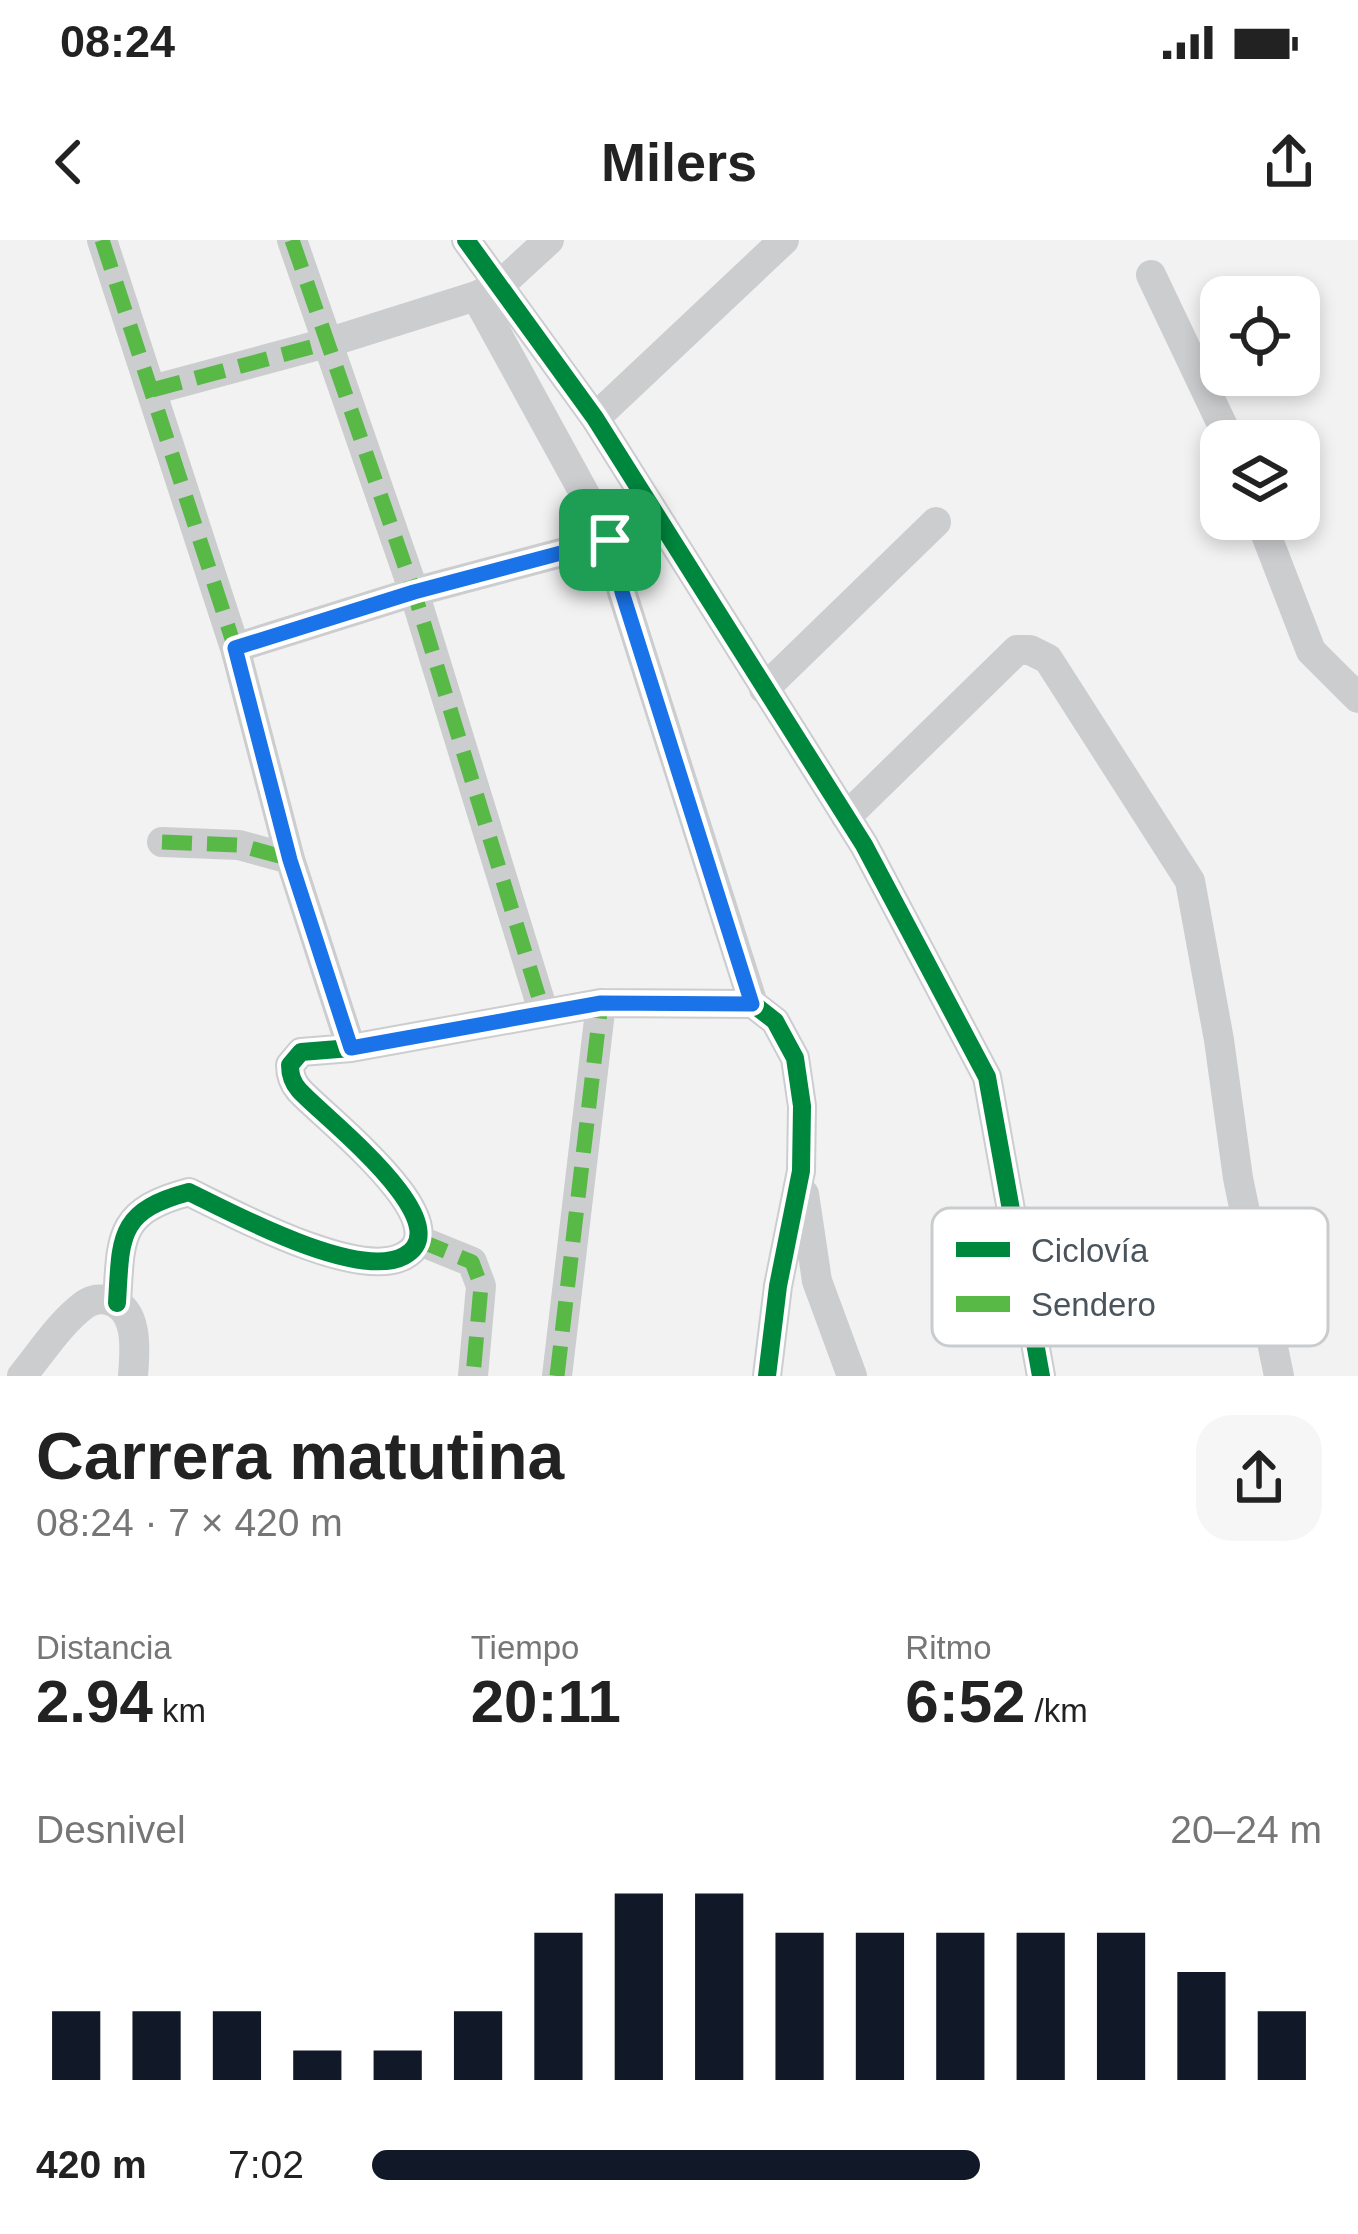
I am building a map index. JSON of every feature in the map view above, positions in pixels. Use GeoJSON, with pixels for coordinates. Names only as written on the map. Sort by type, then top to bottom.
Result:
{"type":"FeatureCollection","features":[{"type":"Feature","properties":{"kind":"street"},"geometry":{"type":"LineString","coordinates":[[102,240],[235,648],[290,860],[351,1048]]}},
{"type":"Feature","properties":{"kind":"street"},"geometry":{"type":"LineString","coordinates":[[292,240],[414,592],[544,1011]]}},
{"type":"Feature","properties":{"kind":"street"},"geometry":{"type":"LineString","coordinates":[[466,240],[610,540],[622,592],[752,1004],[775,1021],[795,1058],[802,1106],[801,1171],[817,1281],[852,1376]]}},
{"type":"Feature","properties":{"kind":"street"},"geometry":{"type":"LineString","coordinates":[[152,390],[331,342],[488,291],[549,240]]}},
{"type":"Feature","properties":{"kind":"street"},"geometry":{"type":"LineString","coordinates":[[596,418],[784,240]]}},
{"type":"Feature","properties":{"kind":"street"},"geometry":{"type":"LineString","coordinates":[[1151,275],[1220,420]]}},
{"type":"Feature","properties":{"kind":"street"},"geometry":{"type":"LineString","coordinates":[[488,291],[596,418],[846,817],[987,1077],[1011,1208]]}},
{"type":"Feature","properties":{"kind":"street"},"geometry":{"type":"LineString","coordinates":[[764,689],[936,522]]}},
{"type":"Feature","properties":{"kind":"street"},"geometry":{"type":"LineString","coordinates":[[235,648],[414,592],[610,540]]}},
{"type":"Feature","properties":{"kind":"street"},"geometry":{"type":"LineString","coordinates":[[1268,540],[1311,651],[1358,698]]}},
{"type":"Feature","properties":{"kind":"street"},"geometry":{"type":"LineString","coordinates":[[846,817],[1018,650],[1048,659],[1190,881],[1244,1208]]}},
{"type":"Feature","properties":{"kind":"street"},"geometry":{"type":"LineString","coordinates":[[162,842],[239,845],[290,860]]}},
{"type":"Feature","properties":{"kind":"street"},"geometry":{"type":"LineString","coordinates":[[118,1303],[121,1239],[131,1220],[154,1201],[189,1192],[297,1245],[379,1262],[405,1256],[418,1240],[420,1226],[411,1206],[374,1162],[297,1088],[290,1064],[301,1052],[351,1048],[601,1003],[752,1004]]}},
{"type":"Feature","properties":{"kind":"street"},"geometry":{"type":"LineString","coordinates":[[557,1376],[601,1003]]}},
{"type":"Feature","properties":{"kind":"street"},"geometry":{"type":"LineString","coordinates":[[767,1376],[778,1286],[801,1171]]}},
{"type":"Feature","properties":{"kind":"street"},"geometry":{"type":"LineString","coordinates":[[418,1240],[472,1262],[481,1286],[473,1376]]}},
{"type":"Feature","properties":{"kind":"street"},"geometry":{"type":"LineString","coordinates":[[778,1286],[788,1376]]}},
{"type":"Feature","properties":{"kind":"street"},"geometry":{"type":"LineString","coordinates":[[22,1376],[74,1314],[90,1301],[103,1299],[118,1303],[131,1320],[133,1376]]}},
{"type":"Feature","properties":{"kind":"street"},"geometry":{"type":"LineString","coordinates":[[1036,1346],[1041,1376]]}},
{"type":"Feature","properties":{"kind":"street"},"geometry":{"type":"LineString","coordinates":[[1273,1346],[1279,1376]]}},
{"type":"Feature","properties":{"kind":"marked path"},"geometry":{"type":"LineString","coordinates":[[102,240],[235,648],[290,859],[351,1048]]}},
{"type":"Feature","properties":{"kind":"marked path"},"geometry":{"type":"LineString","coordinates":[[292,240],[414,592],[543,1011]]}},
{"type":"Feature","properties":{"kind":"marked path"},"geometry":{"type":"LineString","coordinates":[[152,390],[330,342]]}},
{"type":"Feature","properties":{"kind":"marked path"},"geometry":{"type":"LineString","coordinates":[[235,648],[414,592],[610,540]]}},
{"type":"Feature","properties":{"kind":"marked path"},"geometry":{"type":"LineString","coordinates":[[162,842],[239,845],[290,859]]}},
{"type":"Feature","properties":{"kind":"marked path"},"geometry":{"type":"LineString","coordinates":[[557,1376],[601,1003]]}},
{"type":"Feature","properties":{"kind":"marked path"},"geometry":{"type":"LineString","coordinates":[[418,1240],[472,1262],[481,1286],[473,1376]]}},
{"type":"Feature","properties":{"kind":"cycle path"},"geometry":{"type":"LineString","coordinates":[[466,240],[595,418],[864,845],[987,1077],[1011,1208]]}},
{"type":"Feature","properties":{"kind":"cycle path"},"geometry":{"type":"LineString","coordinates":[[117,1303],[128,1230],[148,1208],[189,1192],[295,1241],[357,1260],[404,1256],[418,1241],[416,1220],[403,1196],[295,1084],[290,1065],[301,1052],[351,1048],[601,1003],[753,1004],[775,1021],[795,1058],[802,1106],[801,1171],[778,1286],[767,1376]]}},
{"type":"Feature","properties":{"kind":"cycle path"},"geometry":{"type":"LineString","coordinates":[[1036,1346],[1041,1376]]}},
{"type":"Feature","properties":{"kind":"route"},"geometry":{"type":"LineString","coordinates":[[610,540],[622,592],[752,1004],[626,1000],[351,1048],[290,860],[235,648],[414,592],[610,540]]}}]}
